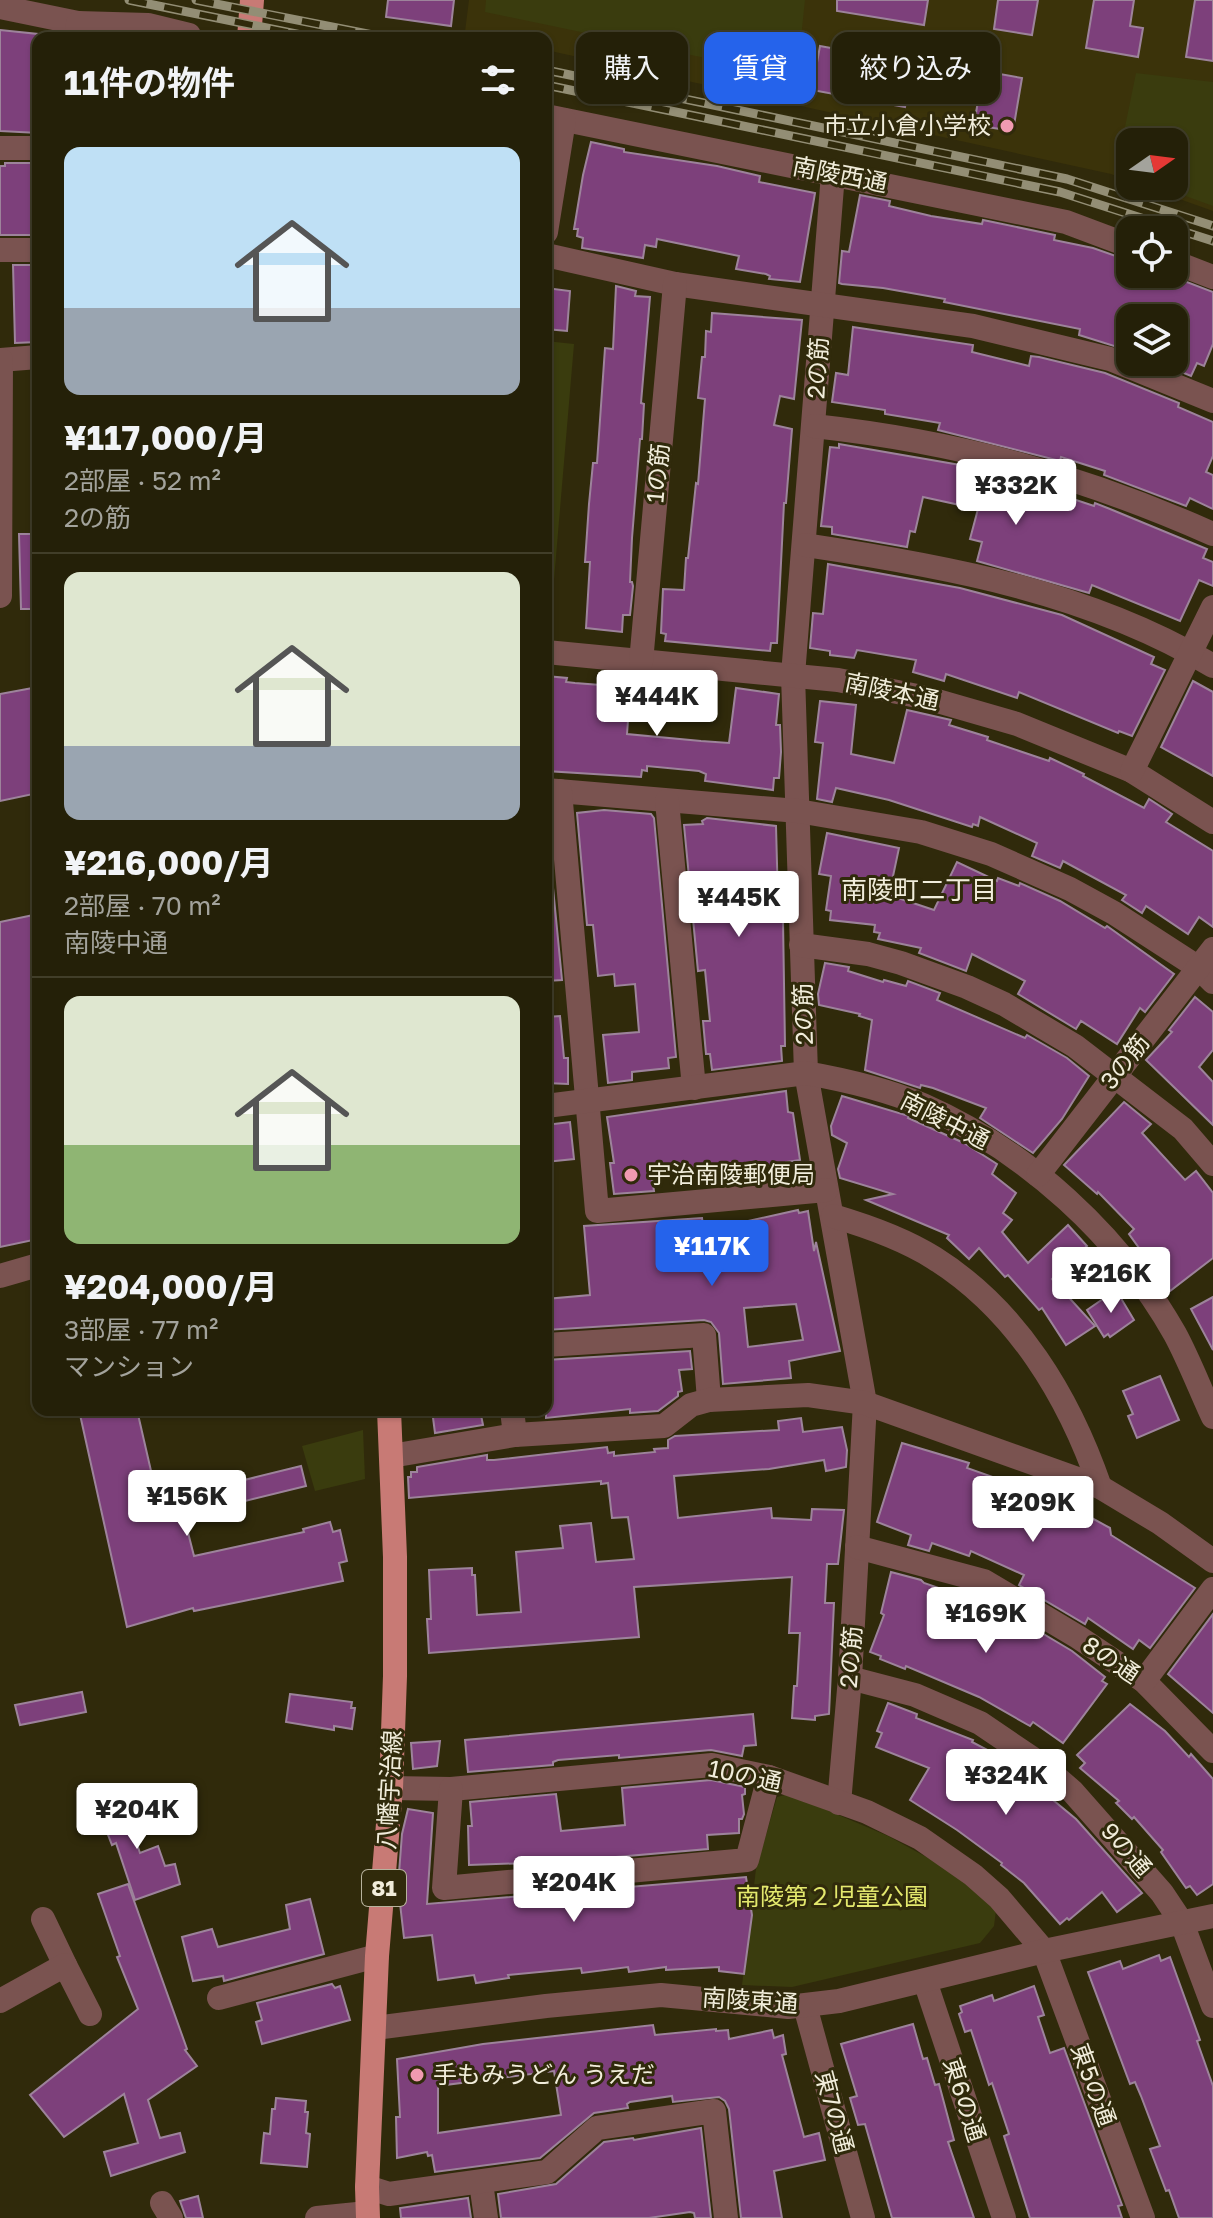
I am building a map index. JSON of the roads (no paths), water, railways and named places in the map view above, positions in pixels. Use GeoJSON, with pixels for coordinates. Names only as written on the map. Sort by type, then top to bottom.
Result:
{"type":"FeatureCollection","features":[{"type":"Feature","properties":{"kind":"main road"},"geometry":{"type":"LineString","coordinates":[[249,32],[252,0]]}},
{"type":"Feature","properties":{"kind":"main road","name":"八幡宇治線"},"geometry":{"type":"LineString","coordinates":[[368,2216],[377,1956],[391,1788],[395,1676],[389,1416]]}},
{"type":"Feature","properties":{"kind":"street"},"geometry":{"type":"LineString","coordinates":[[0,7],[77,30],[148,25],[177,32]]}},
{"type":"Feature","properties":{"kind":"street"},"geometry":{"type":"LineString","coordinates":[[552,156],[555,118]]}},
{"type":"Feature","properties":{"kind":"street","name":"南陵西通"},"geometry":{"type":"LineString","coordinates":[[555,118],[1066,222],[1116,241]]}},
{"type":"Feature","properties":{"kind":"street"},"geometry":{"type":"LineString","coordinates":[[0,148],[32,148]]}},
{"type":"Feature","properties":{"kind":"street","name":"2の筋"},"geometry":{"type":"LineString","coordinates":[[833,174],[793,675],[806,1073],[865,1403],[850,1678],[839,1803]]}},
{"type":"Feature","properties":{"kind":"street"},"geometry":{"type":"LineString","coordinates":[[0,250],[32,250]]}},
{"type":"Feature","properties":{"kind":"street"},"geometry":{"type":"LineString","coordinates":[[552,256],[675,284],[973,326],[1110,359],[1213,401]]}},
{"type":"Feature","properties":{"kind":"street"},"geometry":{"type":"LineString","coordinates":[[1188,267],[1213,277]]}},
{"type":"Feature","properties":{"kind":"street","name":"1の筋"},"geometry":{"type":"LineString","coordinates":[[641,662],[675,284]]}},
{"type":"Feature","properties":{"kind":"street"},"geometry":{"type":"LineString","coordinates":[[0,596],[0,360],[32,357]]}},
{"type":"Feature","properties":{"kind":"street"},"geometry":{"type":"LineString","coordinates":[[814,426],[930,442],[1043,469],[1137,501],[1213,534]]}},
{"type":"Feature","properties":{"kind":"street"},"geometry":{"type":"LineString","coordinates":[[805,545],[928,564],[1028,589],[1124,623],[1191,652],[1213,666]]}},
{"type":"Feature","properties":{"kind":"street"},"geometry":{"type":"LineString","coordinates":[[1132,771],[1213,607]]}},
{"type":"Feature","properties":{"kind":"street","name":"南陵本通"},"geometry":{"type":"LineString","coordinates":[[552,653],[793,675],[883,688],[971,710],[1062,741],[1132,771],[1213,822]]}},
{"type":"Feature","properties":{"kind":"street"},"geometry":{"type":"LineString","coordinates":[[826,1190],[597,1211],[553,791],[798,811],[921,832],[1025,867],[1208,967]]}},
{"type":"Feature","properties":{"kind":"street"},"geometry":{"type":"LineString","coordinates":[[667,801],[694,1088]]}},
{"type":"Feature","properties":{"kind":"street"},"geometry":{"type":"LineString","coordinates":[[801,945],[868,954],[935,974],[1041,1024],[1075,1046],[1183,1129],[1213,1164]]}},
{"type":"Feature","properties":{"kind":"street","name":"3の筋"},"geometry":{"type":"LineString","coordinates":[[1038,1175],[1113,1076],[1208,967]]}},
{"type":"Feature","properties":{"kind":"street","name":"南陵中通"},"geometry":{"type":"LineString","coordinates":[[552,1106],[806,1073],[858,1084],[922,1105],[957,1122],[1038,1175],[1090,1223],[1140,1280],[1176,1336],[1213,1417]]}},
{"type":"Feature","properties":{"kind":"street"},"geometry":{"type":"LineString","coordinates":[[833,1216],[865,1226],[934,1258],[984,1297],[1024,1339],[1057,1389],[1086,1446],[1100,1487]]}},
{"type":"Feature","properties":{"kind":"street"},"geometry":{"type":"LineString","coordinates":[[0,1276],[32,1267]]}},
{"type":"Feature","properties":{"kind":"street"},"geometry":{"type":"LineString","coordinates":[[552,1345],[704,1335],[709,1400]]}},
{"type":"Feature","properties":{"kind":"street"},"geometry":{"type":"LineString","coordinates":[[391,1456],[515,1435],[664,1426],[691,1405],[709,1400],[808,1395],[865,1403],[1100,1487],[1160,1523],[1213,1561]]}},
{"type":"Feature","properties":{"kind":"street"},"geometry":{"type":"LineString","coordinates":[[513,1416],[515,1435]]}},
{"type":"Feature","properties":{"kind":"street","name":"8の通"},"geometry":{"type":"LineString","coordinates":[[857,1547],[984,1581],[1144,1681],[1213,1751]]}},
{"type":"Feature","properties":{"kind":"street"},"geometry":{"type":"LineString","coordinates":[[1144,1681],[1213,1589]]}},
{"type":"Feature","properties":{"kind":"street","name":"9の通"},"geometry":{"type":"LineString","coordinates":[[850,1678],[915,1695],[948,1708],[1011,1742],[1072,1791],[1114,1835],[1162,1893],[1182,1923],[1213,2006]]}},
{"type":"Feature","properties":{"kind":"street","name":"10の通"},"geometry":{"type":"LineString","coordinates":[[391,1788],[451,1789],[712,1765],[769,1777],[894,1824],[945,1854],[999,1898],[1044,1951]]}},
{"type":"Feature","properties":{"kind":"street"},"geometry":{"type":"LineString","coordinates":[[451,1789],[444,1888],[747,1860],[769,1777]]}},
{"type":"Feature","properties":{"kind":"street","name":"南陵東通"},"geometry":{"type":"LineString","coordinates":[[375,2028],[661,1995],[805,2006],[839,2001],[1044,1951],[1213,1916]]}},
{"type":"Feature","properties":{"kind":"street"},"geometry":{"type":"LineString","coordinates":[[43,1919],[90,2014]]}},
{"type":"Feature","properties":{"kind":"street","name":"東5の通"},"geometry":{"type":"LineString","coordinates":[[1044,1951],[1143,2218]]}},
{"type":"Feature","properties":{"kind":"street"},"geometry":{"type":"LineString","coordinates":[[219,1998],[377,1956]]}},
{"type":"Feature","properties":{"kind":"street"},"geometry":{"type":"LineString","coordinates":[[0,2001],[65,1965]]}},
{"type":"Feature","properties":{"kind":"street","name":"東6の通"},"geometry":{"type":"LineString","coordinates":[[925,1981],[1004,2218]]}},
{"type":"Feature","properties":{"kind":"street","name":"東7の通"},"geometry":{"type":"LineString","coordinates":[[805,2006],[863,2218]]}},
{"type":"Feature","properties":{"kind":"street"},"geometry":{"type":"LineString","coordinates":[[367,2187],[389,2194],[547,2172],[597,2128],[714,2111],[726,2218]]}},
{"type":"Feature","properties":{"kind":"street"},"geometry":{"type":"LineString","coordinates":[[481,2183],[486,2218]]}},
{"type":"Feature","properties":{"kind":"street"},"geometry":{"type":"LineString","coordinates":[[317,2218],[368,2216]]}},
{"type":"Feature","properties":{"kind":"railway"},"geometry":{"type":"LineString","coordinates":[[129,0],[286,32]]}},
{"type":"Feature","properties":{"kind":"railway"},"geometry":{"type":"LineString","coordinates":[[196,0],[358,32]]}},
{"type":"Feature","properties":{"kind":"railway"},"geometry":{"type":"LineString","coordinates":[[552,71],[1067,179],[1213,226]]}},
{"type":"Feature","properties":{"kind":"railway"},"geometry":{"type":"LineString","coordinates":[[552,86],[1060,192],[1213,241]]}},
{"type":"Feature","properties":{"kind":"place","name":"市立小倉小学校"},"geometry":{"type":"Point","coordinates":[1007,126]}},
{"type":"Feature","properties":{"kind":"place","name":"宇治南陵郵便局"},"geometry":{"type":"Point","coordinates":[631,1175]}},
{"type":"Feature","properties":{"kind":"place","name":"手もみうどん うえだ"},"geometry":{"type":"Point","coordinates":[417,2075]}},
{"type":"Feature","properties":{"kind":"district","name":"南陵町二丁目"},"geometry":{"type":"Point","coordinates":[919,890]}},
{"type":"Feature","properties":{"kind":"park label","name":"南陵第２児童公園"},"geometry":{"type":"Point","coordinates":[832,1897]}}]}
